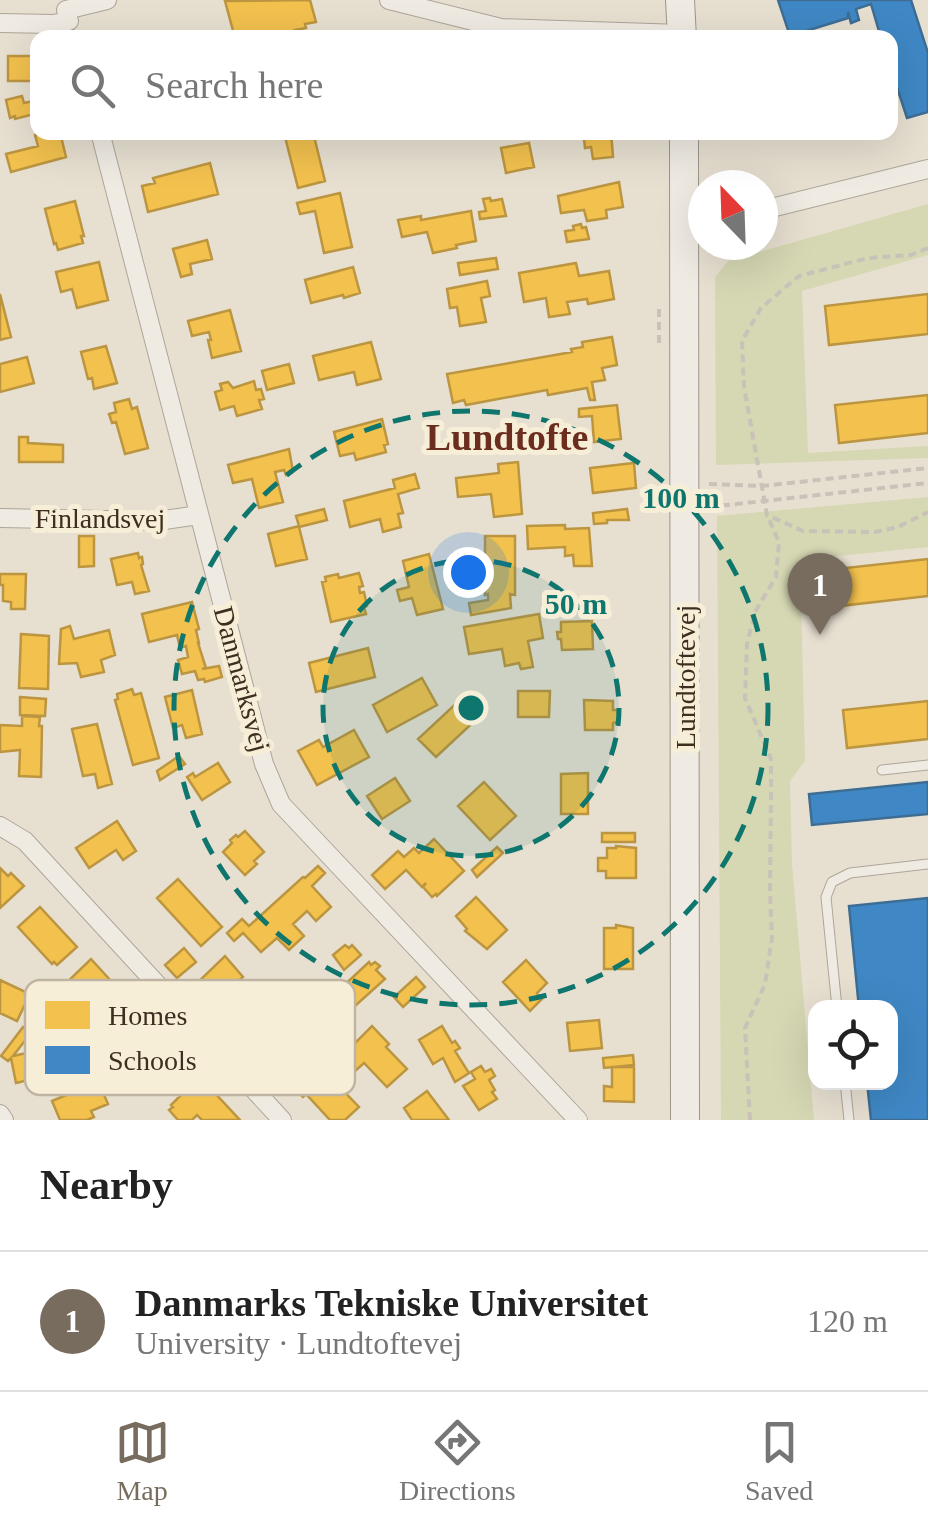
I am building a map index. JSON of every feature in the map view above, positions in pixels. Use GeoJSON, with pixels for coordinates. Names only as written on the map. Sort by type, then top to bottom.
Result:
{"type":"FeatureCollection","features":[{"type":"Feature","properties":{"kind":"street"},"geometry":{"type":"LineString","coordinates":[[0,23],[53,24],[107,0]]}},
{"type":"Feature","properties":{"kind":"street"},"geometry":{"type":"LineString","coordinates":[[389,0],[502,28],[547,30]]}},
{"type":"Feature","properties":{"kind":"street"},"geometry":{"type":"LineString","coordinates":[[680,0],[682,30]]}},
{"type":"Feature","properties":{"kind":"street","name":"Danmarksvej"},"geometry":{"type":"LineString","coordinates":[[102,140],[264,764],[281,804],[578,1120]]}},
{"type":"Feature","properties":{"kind":"street","name":"Lundtoftevej"},"geometry":{"type":"LineString","coordinates":[[685,140],[688,172]]}},
{"type":"Feature","properties":{"kind":"street"},"geometry":{"type":"LineString","coordinates":[[778,206],[928,169]]}},
{"type":"Feature","properties":{"kind":"street","name":"Lundtoftevej"},"geometry":{"type":"LineString","coordinates":[[685,1120],[684,497],[693,260]]}},
{"type":"Feature","properties":{"kind":"street","name":"Finlandsvej"},"geometry":{"type":"LineString","coordinates":[[0,518],[157,522],[199,515]]}},
{"type":"Feature","properties":{"kind":"street"},"geometry":{"type":"LineString","coordinates":[[0,826],[24,842],[152,980]]}},
{"type":"Feature","properties":{"kind":"street"},"geometry":{"type":"LineString","coordinates":[[259,1095],[282,1120]]}},
{"type":"Feature","properties":{"kind":"lane"},"geometry":{"type":"LineString","coordinates":[[882,770],[928,765]]}},
{"type":"Feature","properties":{"kind":"lane"},"geometry":{"type":"LineString","coordinates":[[837,1000],[826,898],[832,882],[850,873],[928,864]]}},
{"type":"Feature","properties":{"kind":"lane"},"geometry":{"type":"LineString","coordinates":[[846,1090],[849,1120]]}},
{"type":"Feature","properties":{"kind":"path"},"geometry":{"type":"LineString","coordinates":[[750,1120],[744,1028],[765,984],[772,938],[771,798],[770,759],[745,698],[748,644],[755,612],[776,577],[779,542],[767,515],[744,387],[742,341],[762,308],[800,276],[868,258],[911,255],[928,248]]}},
{"type":"Feature","properties":{"kind":"path"},"geometry":{"type":"LineString","coordinates":[[684,497],[928,468]]}},
{"type":"Feature","properties":{"kind":"path"},"geometry":{"type":"LineString","coordinates":[[684,497],[765,500],[928,483]]}},
{"type":"Feature","properties":{"kind":"path"},"geometry":{"type":"LineString","coordinates":[[767,515],[803,532],[875,532],[898,527],[928,512]]}},
{"type":"Feature","properties":{"kind":"green space"},"geometry":{"type":"Polygon","coordinates":[[[928,204],[928,255],[802,291],[808,453],[928,446],[928,458],[716,465],[715,277],[732,260],[778,260],[778,247],[928,204]]]}},
{"type":"Feature","properties":{"kind":"green space"},"geometry":{"type":"Polygon","coordinates":[[[928,497],[928,547],[800,560],[805,761],[790,781],[792,864],[808,1090],[811,1090],[814,1120],[721,1120],[717,516],[928,497]]]}},
{"type":"Feature","properties":{"kind":"building: Homes"},"geometry":{"type":"Polygon","coordinates":[[[310,0],[316,22],[295,30],[233,30],[225,1],[310,0]]]}},
{"type":"Feature","properties":{"kind":"building: Homes"},"geometry":{"type":"Polygon","coordinates":[[[8,56],[30,56],[30,81],[8,81],[8,56]]]}},
{"type":"Feature","properties":{"kind":"building: Homes"},"geometry":{"type":"Polygon","coordinates":[[[22,96],[24,103],[30,102],[30,115],[10,118],[6,100],[22,96]]]}},
{"type":"Feature","properties":{"kind":"building: Homes"},"geometry":{"type":"Polygon","coordinates":[[[36,140],[62,140],[66,157],[11,172],[6,154],[38,146],[36,140]]]}},
{"type":"Feature","properties":{"kind":"building: Homes"},"geometry":{"type":"Polygon","coordinates":[[[286,140],[315,140],[325,181],[298,188],[286,140]]]}},
{"type":"Feature","properties":{"kind":"building: Homes"},"geometry":{"type":"Polygon","coordinates":[[[584,140],[612,140],[613,157],[593,159],[591,147],[585,148],[584,140]]]}},
{"type":"Feature","properties":{"kind":"building: Homes"},"geometry":{"type":"Polygon","coordinates":[[[529,143],[534,167],[506,173],[501,148],[529,143]]]}},
{"type":"Feature","properties":{"kind":"building: Homes"},"geometry":{"type":"Polygon","coordinates":[[[210,163],[218,194],[148,212],[142,186],[155,183],[153,178],[210,163]]]}},
{"type":"Feature","properties":{"kind":"building: Homes"},"geometry":{"type":"Polygon","coordinates":[[[619,182],[623,207],[606,210],[607,218],[587,221],[584,210],[561,213],[558,196],[619,182]]]}},
{"type":"Feature","properties":{"kind":"building: Homes"},"geometry":{"type":"Polygon","coordinates":[[[340,193],[352,247],[324,253],[315,211],[300,214],[297,203],[340,193]]]}},
{"type":"Feature","properties":{"kind":"building: Homes"},"geometry":{"type":"Polygon","coordinates":[[[483,199],[502,199],[506,216],[480,219],[479,212],[486,211],[483,199]]]}},
{"type":"Feature","properties":{"kind":"building: Homes"},"geometry":{"type":"Polygon","coordinates":[[[75,201],[83,243],[58,250],[45,209],[75,201]]]}},
{"type":"Feature","properties":{"kind":"building: Homes"},"geometry":{"type":"Polygon","coordinates":[[[471,211],[476,241],[433,253],[427,232],[402,237],[398,220],[471,211]]]}},
{"type":"Feature","properties":{"kind":"building: Homes"},"geometry":{"type":"Polygon","coordinates":[[[581,224],[589,239],[567,242],[565,231],[581,224]]]}},
{"type":"Feature","properties":{"kind":"building: Homes"},"geometry":{"type":"Polygon","coordinates":[[[207,240],[212,259],[190,264],[192,274],[181,277],[173,249],[207,240]]]}},
{"type":"Feature","properties":{"kind":"building: Homes"},"geometry":{"type":"Polygon","coordinates":[[[496,258],[498,269],[460,275],[458,263],[496,258]]]}},
{"type":"Feature","properties":{"kind":"building: Homes"},"geometry":{"type":"Polygon","coordinates":[[[99,262],[108,300],[77,308],[72,289],[61,292],[56,272],[99,262]]]}},
{"type":"Feature","properties":{"kind":"building: Homes"},"geometry":{"type":"Polygon","coordinates":[[[576,263],[579,276],[609,271],[614,299],[588,304],[587,299],[567,302],[570,314],[549,317],[546,298],[524,302],[519,273],[576,263]]]}},
{"type":"Feature","properties":{"kind":"building: Homes"},"geometry":{"type":"Polygon","coordinates":[[[353,267],[360,293],[311,303],[305,280],[353,267]]]}},
{"type":"Feature","properties":{"kind":"building: Homes"},"geometry":{"type":"Polygon","coordinates":[[[487,281],[490,296],[481,298],[486,322],[460,326],[457,307],[450,308],[447,289],[487,281]]]}},
{"type":"Feature","properties":{"kind":"building: Homes"},"geometry":{"type":"Polygon","coordinates":[[[0,294],[11,337],[0,340],[0,294]]]}},
{"type":"Feature","properties":{"kind":"building: Homes"},"geometry":{"type":"Polygon","coordinates":[[[928,294],[928,334],[829,345],[825,306],[928,294]]]}},
{"type":"Feature","properties":{"kind":"building: Homes"},"geometry":{"type":"Polygon","coordinates":[[[230,310],[241,351],[212,358],[209,332],[192,336],[188,321],[230,310]]]}},
{"type":"Feature","properties":{"kind":"building: Homes"},"geometry":{"type":"Polygon","coordinates":[[[612,337],[617,365],[602,368],[605,380],[592,382],[595,400],[590,400],[587,388],[548,395],[547,390],[466,405],[464,400],[453,403],[447,374],[572,352],[571,349],[583,347],[582,342],[612,337]]]}},
{"type":"Feature","properties":{"kind":"building: Homes"},"geometry":{"type":"Polygon","coordinates":[[[371,342],[381,379],[357,385],[354,372],[319,380],[313,356],[371,342]]]}},
{"type":"Feature","properties":{"kind":"building: Homes"},"geometry":{"type":"Polygon","coordinates":[[[106,346],[117,383],[94,389],[81,352],[106,346]]]}},
{"type":"Feature","properties":{"kind":"building: Homes"},"geometry":{"type":"Polygon","coordinates":[[[27,357],[34,383],[0,392],[0,364],[27,357]]]}},
{"type":"Feature","properties":{"kind":"building: Homes"},"geometry":{"type":"Polygon","coordinates":[[[289,364],[294,383],[267,390],[262,371],[289,364]]]}},
{"type":"Feature","properties":{"kind":"building: Homes"},"geometry":{"type":"Polygon","coordinates":[[[254,381],[264,399],[259,400],[262,409],[237,416],[234,406],[220,410],[215,392],[222,390],[220,384],[228,382],[233,388],[254,381]]]}},
{"type":"Feature","properties":{"kind":"building: Homes"},"geometry":{"type":"Polygon","coordinates":[[[928,395],[928,433],[839,443],[835,405],[928,395]]]}},
{"type":"Feature","properties":{"kind":"building: Homes"},"geometry":{"type":"Polygon","coordinates":[[[129,399],[132,409],[137,407],[148,448],[125,454],[116,422],[112,423],[109,414],[116,412],[114,403],[129,399]]]}},
{"type":"Feature","properties":{"kind":"building: Homes"},"geometry":{"type":"Polygon","coordinates":[[[617,405],[621,439],[594,442],[592,416],[579,417],[579,409],[617,405]]]}},
{"type":"Feature","properties":{"kind":"building: Homes"},"geometry":{"type":"Polygon","coordinates":[[[382,419],[386,452],[356,460],[354,453],[340,456],[334,432],[382,419]]]}},
{"type":"Feature","properties":{"kind":"building: Homes"},"geometry":{"type":"Polygon","coordinates":[[[19,437],[28,437],[28,443],[63,445],[63,462],[19,462],[19,437]]]}},
{"type":"Feature","properties":{"kind":"building: Homes"},"geometry":{"type":"Polygon","coordinates":[[[289,449],[293,472],[275,472],[283,502],[259,508],[252,479],[233,483],[228,465],[289,449]]]}},
{"type":"Feature","properties":{"kind":"building: Homes"},"geometry":{"type":"Polygon","coordinates":[[[518,462],[522,514],[494,517],[491,494],[458,497],[456,478],[499,473],[498,464],[518,462]]]}},
{"type":"Feature","properties":{"kind":"building: Homes"},"geometry":{"type":"Polygon","coordinates":[[[634,463],[636,488],[593,493],[590,468],[634,463]]]}},
{"type":"Feature","properties":{"kind":"building: Homes"},"geometry":{"type":"Polygon","coordinates":[[[415,474],[419,488],[398,494],[403,513],[398,514],[401,527],[383,532],[380,519],[350,527],[344,501],[395,488],[393,480],[415,474]]]}},
{"type":"Feature","properties":{"kind":"building: Homes"},"geometry":{"type":"Polygon","coordinates":[[[324,509],[327,520],[299,527],[307,559],[276,566],[268,534],[299,526],[296,516],[324,509]]]}},
{"type":"Feature","properties":{"kind":"building: Homes"},"geometry":{"type":"Polygon","coordinates":[[[627,509],[629,520],[594,524],[593,513],[627,509]]]}},
{"type":"Feature","properties":{"kind":"building: Homes"},"geometry":{"type":"Polygon","coordinates":[[[565,525],[565,529],[589,528],[592,566],[574,566],[573,555],[565,556],[565,547],[528,549],[527,526],[565,525]]]}},
{"type":"Feature","properties":{"kind":"building: Homes"},"geometry":{"type":"Polygon","coordinates":[[[79,536],[94,536],[94,566],[79,567],[79,536]]]}},
{"type":"Feature","properties":{"kind":"building: Homes"},"geometry":{"type":"Polygon","coordinates":[[[485,536],[515,536],[515,595],[510,594],[511,608],[471,615],[469,603],[488,600],[485,536]]]}},
{"type":"Feature","properties":{"kind":"building: Homes"},"geometry":{"type":"Polygon","coordinates":[[[138,553],[149,591],[135,594],[132,582],[117,585],[111,559],[138,553]]]}},
{"type":"Feature","properties":{"kind":"building: Homes"},"geometry":{"type":"Polygon","coordinates":[[[429,554],[443,609],[417,615],[412,598],[400,601],[397,590],[409,587],[403,561],[429,554]]]}},
{"type":"Feature","properties":{"kind":"building: Homes"},"geometry":{"type":"Polygon","coordinates":[[[928,559],[928,596],[831,607],[827,570],[928,559]]]}},
{"type":"Feature","properties":{"kind":"building: Homes"},"geometry":{"type":"Polygon","coordinates":[[[359,573],[366,614],[331,622],[322,582],[325,577],[359,573]]]}},
{"type":"Feature","properties":{"kind":"building: Homes"},"geometry":{"type":"Polygon","coordinates":[[[0,574],[26,574],[25,609],[11,609],[11,602],[3,601],[0,574]]]}},
{"type":"Feature","properties":{"kind":"building: Homes"},"geometry":{"type":"Polygon","coordinates":[[[192,602],[206,668],[202,669],[219,666],[222,677],[205,682],[198,680],[195,671],[182,674],[178,660],[188,657],[186,646],[180,648],[177,635],[149,642],[142,614],[192,602]]]}},
{"type":"Feature","properties":{"kind":"building: Homes"},"geometry":{"type":"Polygon","coordinates":[[[539,614],[543,638],[528,641],[533,667],[521,669],[519,663],[505,666],[502,649],[469,654],[464,627],[539,614]]]}},
{"type":"Feature","properties":{"kind":"building: Homes"},"geometry":{"type":"Polygon","coordinates":[[[592,621],[593,649],[562,650],[557,632],[561,632],[561,622],[592,621]]]}},
{"type":"Feature","properties":{"kind":"building: Homes"},"geometry":{"type":"Polygon","coordinates":[[[70,626],[74,639],[109,630],[115,655],[101,660],[104,672],[81,677],[77,663],[59,664],[61,629],[70,626]]]}},
{"type":"Feature","properties":{"kind":"building: Homes"},"geometry":{"type":"Polygon","coordinates":[[[21,634],[49,636],[48,689],[19,688],[21,634]]]}},
{"type":"Feature","properties":{"kind":"building: Homes"},"geometry":{"type":"Polygon","coordinates":[[[368,648],[375,677],[316,692],[309,663],[368,648]]]}},
{"type":"Feature","properties":{"kind":"building: Homes"},"geometry":{"type":"Polygon","coordinates":[[[422,678],[437,705],[387,732],[373,705],[422,678]]]}},
{"type":"Feature","properties":{"kind":"building: Homes"},"geometry":{"type":"Polygon","coordinates":[[[132,689],[134,695],[141,693],[159,758],[133,765],[115,700],[117,694],[132,689]]]}},
{"type":"Feature","properties":{"kind":"building: Homes"},"geometry":{"type":"Polygon","coordinates":[[[192,690],[202,734],[186,738],[182,725],[173,728],[165,697],[192,690]]]}},
{"type":"Feature","properties":{"kind":"building: Homes"},"geometry":{"type":"Polygon","coordinates":[[[518,691],[550,691],[549,717],[518,717],[518,691]]]}},
{"type":"Feature","properties":{"kind":"building: Homes"},"geometry":{"type":"Polygon","coordinates":[[[20,697],[46,699],[45,716],[20,715],[20,697]]]}},
{"type":"Feature","properties":{"kind":"building: Homes"},"geometry":{"type":"Polygon","coordinates":[[[463,697],[482,712],[436,757],[418,739],[463,697]]]}},
{"type":"Feature","properties":{"kind":"building: Homes"},"geometry":{"type":"Polygon","coordinates":[[[584,700],[613,701],[613,710],[619,710],[619,722],[613,723],[613,730],[585,730],[584,700]]]}},
{"type":"Feature","properties":{"kind":"building: Homes"},"geometry":{"type":"Polygon","coordinates":[[[928,701],[928,739],[847,748],[843,710],[928,701]]]}},
{"type":"Feature","properties":{"kind":"building: Homes"},"geometry":{"type":"Polygon","coordinates":[[[22,716],[40,717],[41,777],[19,776],[20,750],[0,752],[0,725],[22,726],[22,716]]]}},
{"type":"Feature","properties":{"kind":"building: Homes"},"geometry":{"type":"Polygon","coordinates":[[[97,724],[112,784],[98,788],[95,774],[83,776],[72,729],[97,724]]]}},
{"type":"Feature","properties":{"kind":"building: Homes"},"geometry":{"type":"Polygon","coordinates":[[[354,730],[369,757],[317,785],[298,751],[319,740],[323,747],[354,730]]]}},
{"type":"Feature","properties":{"kind":"building: Homes"},"geometry":{"type":"Polygon","coordinates":[[[179,756],[185,764],[160,780],[157,771],[179,756]]]}},
{"type":"Feature","properties":{"kind":"building: Homes"},"geometry":{"type":"Polygon","coordinates":[[[218,763],[230,782],[202,800],[187,777],[193,773],[195,777],[218,763]]]}},
{"type":"Feature","properties":{"kind":"building: Homes"},"geometry":{"type":"Polygon","coordinates":[[[588,773],[588,814],[561,814],[561,774],[588,773]]]}},
{"type":"Feature","properties":{"kind":"building: Homes"},"geometry":{"type":"Polygon","coordinates":[[[395,778],[410,801],[382,819],[367,796],[395,778]]]}},
{"type":"Feature","properties":{"kind":"building: Homes"},"geometry":{"type":"Polygon","coordinates":[[[484,782],[516,816],[490,840],[458,806],[484,782]]]}},
{"type":"Feature","properties":{"kind":"building: Homes"},"geometry":{"type":"Polygon","coordinates":[[[117,821],[136,851],[123,860],[116,850],[89,868],[76,848],[117,821]]]}},
{"type":"Feature","properties":{"kind":"building: Homes"},"geometry":{"type":"Polygon","coordinates":[[[245,831],[264,852],[245,875],[223,852],[232,843],[230,840],[245,831]]]}},
{"type":"Feature","properties":{"kind":"building: Homes"},"geometry":{"type":"Polygon","coordinates":[[[602,833],[635,833],[635,842],[602,842],[602,833]]]}},
{"type":"Feature","properties":{"kind":"building: Homes"},"geometry":{"type":"Polygon","coordinates":[[[434,839],[464,871],[437,896],[432,897],[423,887],[426,883],[422,887],[406,870],[385,889],[372,875],[398,851],[404,857],[414,848],[419,853],[434,839]]]}},
{"type":"Feature","properties":{"kind":"building: Homes"},"geometry":{"type":"Polygon","coordinates":[[[497,847],[503,853],[477,877],[472,870],[497,847]]]}},
{"type":"Feature","properties":{"kind":"building: Homes"},"geometry":{"type":"Polygon","coordinates":[[[607,848],[636,848],[636,878],[606,878],[606,871],[598,871],[598,858],[607,858],[607,848]]]}},
{"type":"Feature","properties":{"kind":"building: Homes"},"geometry":{"type":"Polygon","coordinates":[[[318,866],[325,873],[312,886],[331,907],[316,921],[307,911],[293,924],[304,936],[289,950],[277,938],[261,952],[243,933],[234,941],[227,933],[242,919],[249,926],[318,866]]]}},
{"type":"Feature","properties":{"kind":"building: Homes"},"geometry":{"type":"Polygon","coordinates":[[[0,868],[24,886],[0,908],[0,868]]]}},
{"type":"Feature","properties":{"kind":"building: Homes"},"geometry":{"type":"Polygon","coordinates":[[[178,879],[222,927],[201,946],[157,898],[178,879]]]}},
{"type":"Feature","properties":{"kind":"building: Homes"},"geometry":{"type":"Polygon","coordinates":[[[476,897],[507,930],[487,949],[465,931],[456,916],[476,897]]]}},
{"type":"Feature","properties":{"kind":"building: Homes"},"geometry":{"type":"Polygon","coordinates":[[[40,907],[77,947],[57,965],[18,927],[40,907]]]}},
{"type":"Feature","properties":{"kind":"building: Homes"},"geometry":{"type":"Polygon","coordinates":[[[604,928],[633,928],[633,969],[604,969],[604,928]]]}},
{"type":"Feature","properties":{"kind":"building: Homes"},"geometry":{"type":"Polygon","coordinates":[[[345,945],[352,945],[361,955],[344,970],[333,955],[345,945]]]}},
{"type":"Feature","properties":{"kind":"building: Homes"},"geometry":{"type":"Polygon","coordinates":[[[184,948],[196,962],[177,978],[165,965],[184,948]]]}},
{"type":"Feature","properties":{"kind":"building: Homes"},"geometry":{"type":"Polygon","coordinates":[[[225,956],[243,977],[240,980],[200,980],[225,956]]]}},
{"type":"Feature","properties":{"kind":"building: Homes"},"geometry":{"type":"Polygon","coordinates":[[[91,959],[110,980],[69,980],[91,959]]]}},
{"type":"Feature","properties":{"kind":"building: Homes"},"geometry":{"type":"Polygon","coordinates":[[[526,960],[547,983],[537,993],[542,999],[530,1011],[503,982],[526,960]]]}},
{"type":"Feature","properties":{"kind":"building: Homes"},"geometry":{"type":"Polygon","coordinates":[[[369,962],[380,966],[376,970],[385,979],[355,1006],[355,980],[350,980],[369,962]]]}},
{"type":"Feature","properties":{"kind":"building: Homes"},"geometry":{"type":"Polygon","coordinates":[[[416,977],[425,987],[403,1007],[394,997],[416,977]]]}},
{"type":"Feature","properties":{"kind":"building: Homes"},"geometry":{"type":"Polygon","coordinates":[[[0,980],[25,992],[25,1004],[17,1021],[0,1013],[0,980]]]}},
{"type":"Feature","properties":{"kind":"building: Homes"},"geometry":{"type":"Polygon","coordinates":[[[599,1020],[602,1048],[570,1051],[567,1023],[599,1020]]]}},
{"type":"Feature","properties":{"kind":"building: Homes"},"geometry":{"type":"Polygon","coordinates":[[[372,1026],[407,1069],[387,1087],[364,1063],[355,1071],[355,1043],[372,1026]]]}},
{"type":"Feature","properties":{"kind":"building: Homes"},"geometry":{"type":"Polygon","coordinates":[[[442,1026],[452,1043],[455,1041],[460,1048],[455,1051],[469,1073],[455,1082],[443,1058],[433,1064],[419,1040],[442,1026]]]}},
{"type":"Feature","properties":{"kind":"building: Homes"},"geometry":{"type":"Polygon","coordinates":[[[25,1028],[25,1041],[13,1056],[25,1053],[25,1081],[16,1083],[11,1058],[8,1061],[1,1056],[25,1028]]]}},
{"type":"Feature","properties":{"kind":"building: Homes"},"geometry":{"type":"Polygon","coordinates":[[[633,1055],[634,1065],[604,1068],[603,1058],[633,1055]]]}},
{"type":"Feature","properties":{"kind":"building: Homes"},"geometry":{"type":"Polygon","coordinates":[[[481,1066],[485,1072],[491,1069],[495,1076],[489,1080],[497,1099],[479,1110],[463,1086],[475,1079],[471,1072],[481,1066]]]}},
{"type":"Feature","properties":{"kind":"building: Homes"},"geometry":{"type":"Polygon","coordinates":[[[612,1067],[634,1067],[634,1102],[604,1101],[604,1086],[612,1087],[612,1067]]]}},
{"type":"Feature","properties":{"kind":"building: Homes"},"geometry":{"type":"Polygon","coordinates":[[[427,1091],[449,1120],[412,1120],[404,1108],[427,1091]]]}},
{"type":"Feature","properties":{"kind":"building: Homes"},"geometry":{"type":"Polygon","coordinates":[[[66,1095],[104,1095],[108,1104],[91,1111],[94,1117],[87,1120],[60,1120],[52,1101],[66,1095]]]}},
{"type":"Feature","properties":{"kind":"building: Homes"},"geometry":{"type":"Polygon","coordinates":[[[217,1095],[240,1120],[202,1120],[197,1115],[192,1120],[178,1120],[169,1110],[180,1096],[217,1095]]]}},
{"type":"Feature","properties":{"kind":"building: Homes"},"geometry":{"type":"Polygon","coordinates":[[[307,1095],[347,1095],[359,1107],[345,1120],[330,1120],[307,1095]]]}},
{"type":"Feature","properties":{"kind":"building: Schools"},"geometry":{"type":"Polygon","coordinates":[[[778,0],[911,0],[928,53],[928,112],[907,118],[898,90],[898,30],[879,30],[871,4],[856,9],[859,20],[851,23],[848,12],[848,18],[809,30],[788,30],[778,0]]]}},
{"type":"Feature","properties":{"kind":"building: Schools"},"geometry":{"type":"Polygon","coordinates":[[[928,782],[928,814],[812,825],[809,794],[928,782]]]}},
{"type":"Feature","properties":{"kind":"building: Schools"},"geometry":{"type":"Polygon","coordinates":[[[928,898],[928,1120],[871,1120],[868,1090],[898,1090],[898,1000],[858,1000],[849,906],[928,898]]]}},
{"type":"Feature","properties":{"kind":"place","name":"Danmarks Tekniske Universitet"},"geometry":{"type":"Point","coordinates":[820,635]}},
{"type":"Feature","properties":{"kind":"district","name":"Lundtofte"},"geometry":{"type":"Point","coordinates":[507,437]}}]}
